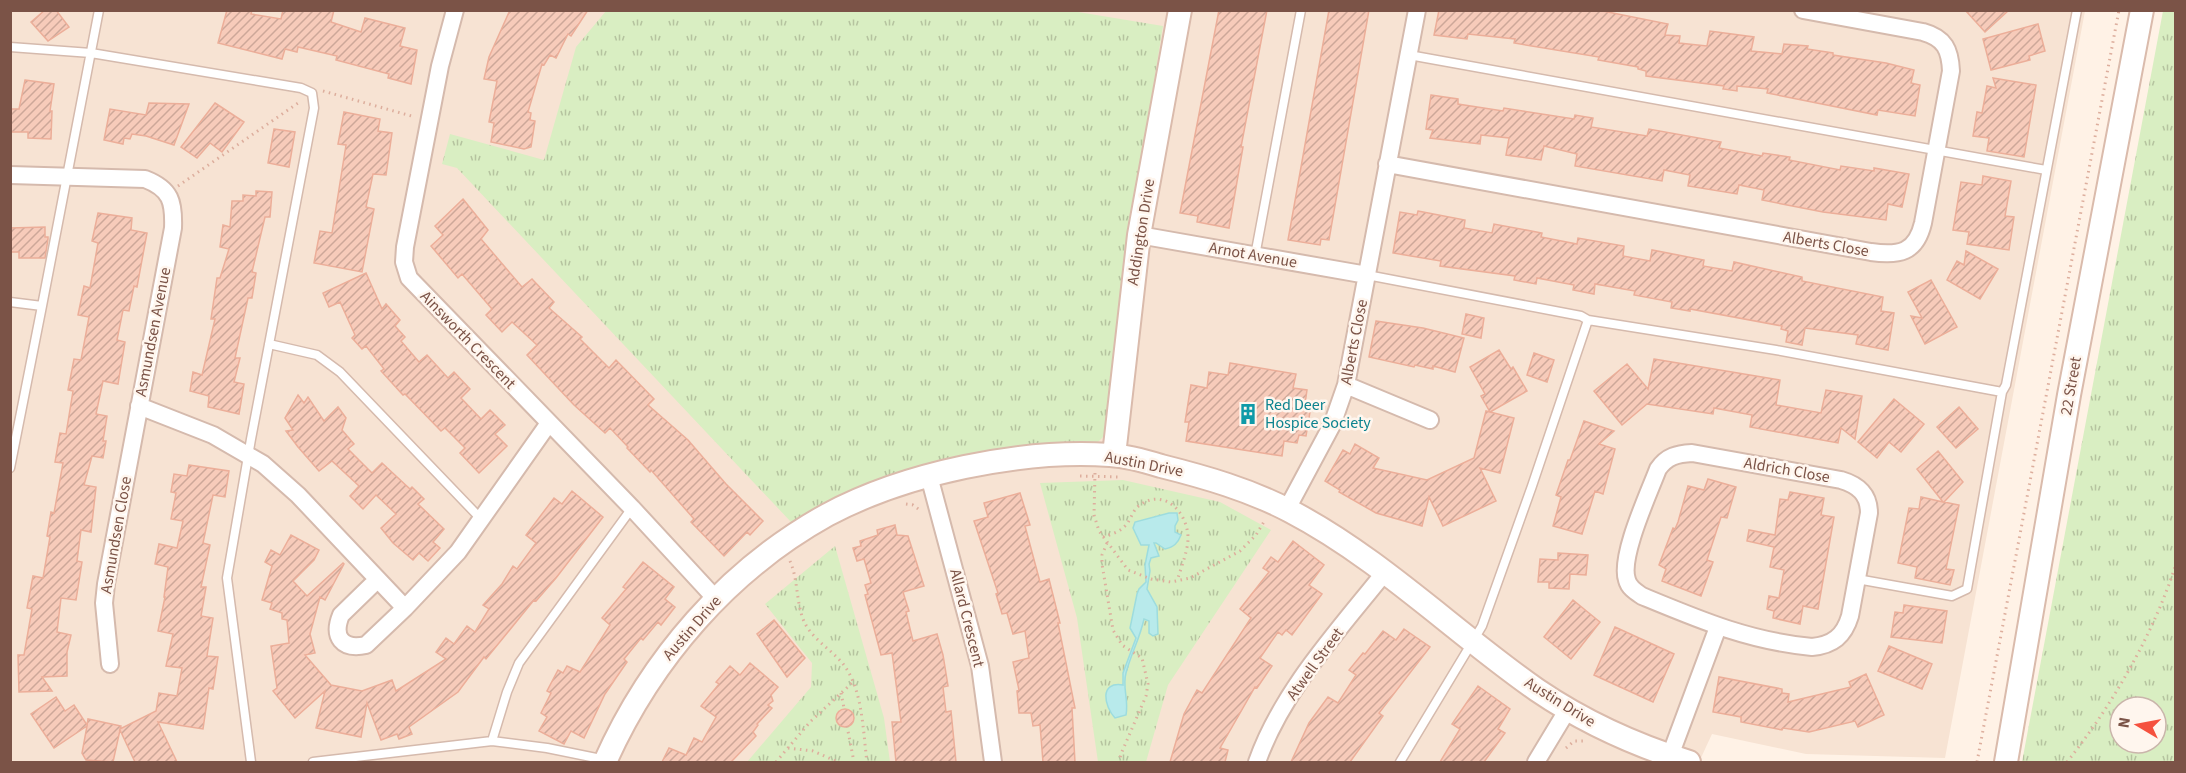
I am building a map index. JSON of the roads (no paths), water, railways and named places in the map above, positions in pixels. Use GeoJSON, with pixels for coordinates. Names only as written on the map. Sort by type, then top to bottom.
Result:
{"type":"FeatureCollection","features":[{"type":"Feature","properties":{"kind":"street","name":"Addington Drive"},"geometry":{"type":"LineString","coordinates":[[1114,455],[1139,235],[1180,10]]}},
{"type":"Feature","properties":{"kind":"street","name":"Alberts Close"},"geometry":{"type":"LineString","coordinates":[[1287,509],[1332,425],[1346,385],[1417,10]]}},
{"type":"Feature","properties":{"kind":"street","name":"Alberts Close"},"geometry":{"type":"LineString","coordinates":[[1388,164],[1892,255],[1909,248],[1920,235],[1951,71],[1948,50],[1938,38],[1923,32],[1803,10]]}},
{"type":"Feature","properties":{"kind":"street","name":"22 Street"},"geometry":{"type":"LineString","coordinates":[[2006,762],[2072,383],[2142,10]]}},
{"type":"Feature","properties":{"kind":"street","name":"Ainsworth Crescent"},"geometry":{"type":"LineString","coordinates":[[451,12],[405,247],[406,271],[415,285],[632,508],[716,599]]}},
{"type":"Feature","properties":{"kind":"street"},"geometry":{"type":"LineString","coordinates":[[10,175],[67,175]]}},
{"type":"Feature","properties":{"kind":"street","name":"Asmundsen Avenue"},"geometry":{"type":"LineString","coordinates":[[67,175],[145,179],[163,187],[172,204],[173,228],[139,406],[213,435],[263,464],[298,495],[405,608]]}},
{"type":"Feature","properties":{"kind":"street","name":"Arnot Avenue"},"geometry":{"type":"LineString","coordinates":[[1139,235],[1367,275]]}},
{"type":"Feature","properties":{"kind":"street"},"geometry":{"type":"LineString","coordinates":[[1346,385],[1430,420]]}},
{"type":"Feature","properties":{"kind":"street","name":"Asmundsen Close"},"geometry":{"type":"LineString","coordinates":[[110,664],[104,603],[106,584],[139,406]]}},
{"type":"Feature","properties":{"kind":"street"},"geometry":{"type":"LineString","coordinates":[[377,580],[341,615],[337,629],[341,641],[351,646],[366,645],[444,569],[549,423]]}},
{"type":"Feature","properties":{"kind":"street","name":"Aldrich Close"},"geometry":{"type":"LineString","coordinates":[[1680,454],[1705,455],[1841,480],[1858,487],[1865,494],[1869,504],[1869,513],[1847,627],[1840,637],[1824,645],[1804,646],[1718,627],[1642,596],[1631,588],[1626,579],[1628,550],[1658,469],[1663,462],[1680,454]]}},
{"type":"Feature","properties":{"kind":"street","name":"Austin Drive"},"geometry":{"type":"LineString","coordinates":[[606,761],[633,707],[660,665],[689,627],[716,599],[760,560],[828,515],[878,493],[929,476],[1006,460],[1087,455],[1114,455],[1206,478],[1287,509],[1329,534],[1384,572],[1472,642],[1538,690],[1607,730],[1680,759]]}},
{"type":"Feature","properties":{"kind":"street","name":"Allard Crescent"},"geometry":{"type":"LineString","coordinates":[[929,476],[980,666],[993,762]]}},
{"type":"Feature","properties":{"kind":"street","name":"Atwell Street"},"geometry":{"type":"LineString","coordinates":[[1257,762],[1265,741],[1292,695],[1384,572]]}},
{"type":"Feature","properties":{"kind":"street"},"geometry":{"type":"LineString","coordinates":[[1680,759],[1718,627]]}},
{"type":"Feature","properties":{"kind":"street"},"geometry":{"type":"LineString","coordinates":[[1536,762],[1568,709]]}},
{"type":"Feature","properties":{"kind":"lane"},"geometry":{"type":"LineString","coordinates":[[10,468],[99,10]]}},
{"type":"Feature","properties":{"kind":"lane"},"geometry":{"type":"LineString","coordinates":[[1255,256],[1301,10]]}},
{"type":"Feature","properties":{"kind":"lane"},"geometry":{"type":"LineString","coordinates":[[1857,579],[1952,596],[1967,589],[2002,392],[2006,385],[2077,10]]}},
{"type":"Feature","properties":{"kind":"lane"},"geometry":{"type":"LineString","coordinates":[[10,47],[92,52],[301,88],[312,93],[314,108],[268,344],[227,578],[251,762]]}},
{"type":"Feature","properties":{"kind":"lane"},"geometry":{"type":"LineString","coordinates":[[1409,55],[2046,170]]}},
{"type":"Feature","properties":{"kind":"lane"},"geometry":{"type":"LineString","coordinates":[[1367,275],[1581,316],[1588,320],[1776,350],[2002,392]]}},
{"type":"Feature","properties":{"kind":"lane"},"geometry":{"type":"LineString","coordinates":[[10,302],[42,306]]}},
{"type":"Feature","properties":{"kind":"lane"},"geometry":{"type":"LineString","coordinates":[[1401,762],[1482,626],[1588,320]]}},
{"type":"Feature","properties":{"kind":"lane"},"geometry":{"type":"LineString","coordinates":[[268,344],[317,355],[340,372],[481,519]]}},
{"type":"Feature","properties":{"kind":"lane"},"geometry":{"type":"LineString","coordinates":[[492,741],[507,692],[519,663],[632,508]]}},
{"type":"Feature","properties":{"kind":"lane"},"geometry":{"type":"LineString","coordinates":[[313,762],[492,741],[547,748],[606,761]]}},
{"type":"Feature","properties":{"kind":"water"},"geometry":{"type":"Polygon","coordinates":[[[1177,513],[1175,532],[1181,535],[1175,544],[1165,549],[1154,543],[1159,556],[1151,558],[1149,564],[1147,589],[1157,607],[1158,634],[1153,636],[1149,633],[1149,621],[1144,619],[1125,678],[1126,715],[1115,718],[1106,701],[1107,691],[1115,685],[1123,685],[1123,673],[1136,638],[1130,628],[1137,594],[1146,582],[1145,565],[1149,545],[1141,545],[1133,528],[1135,522],[1177,513]]]}},
{"type":"Feature","properties":{"kind":"place","name":"Red Deer Hospice Society"},"geometry":{"type":"Point","coordinates":[1248,414]}}]}
